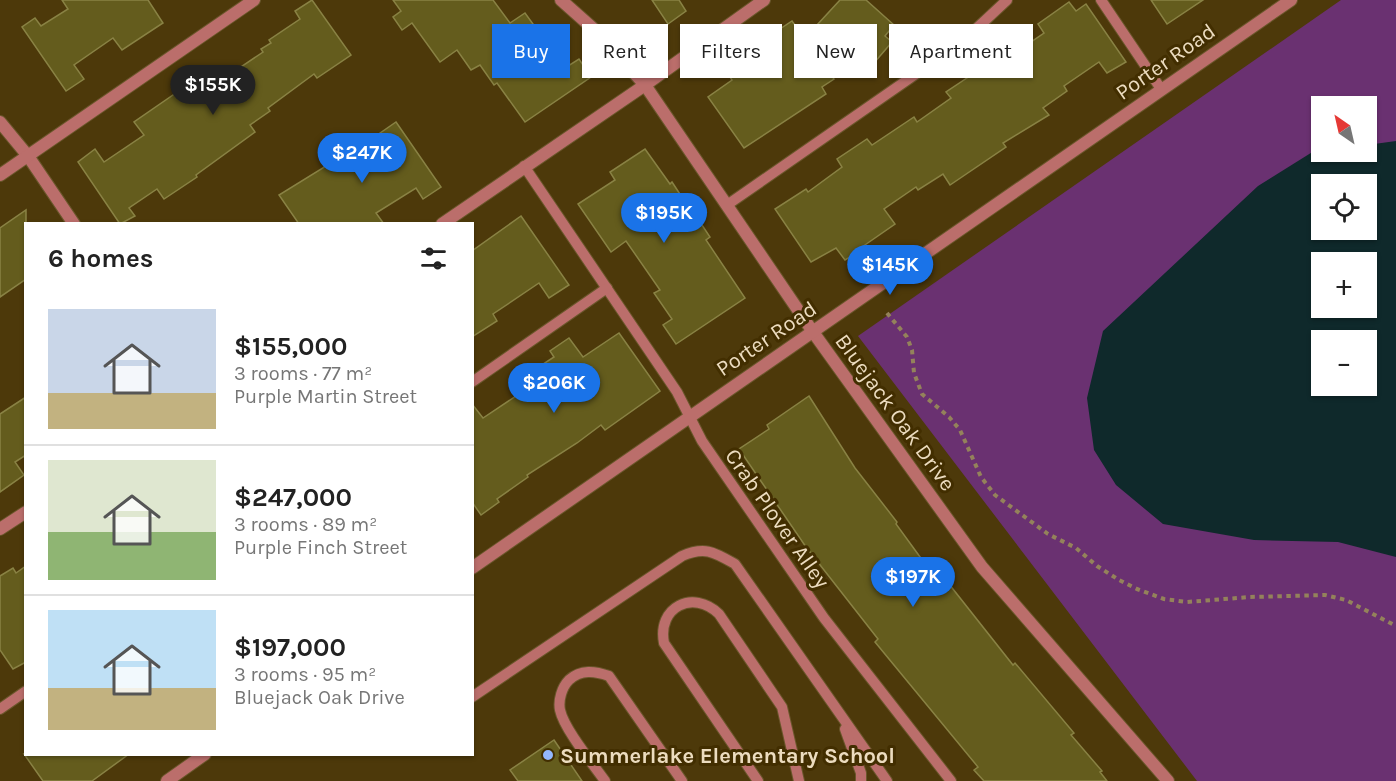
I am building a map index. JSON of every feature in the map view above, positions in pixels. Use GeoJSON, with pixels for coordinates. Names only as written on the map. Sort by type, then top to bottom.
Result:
{"type":"FeatureCollection","features":[{"type":"Feature","properties":{"kind":"street"},"geometry":{"type":"LineString","coordinates":[[0,175],[254,0]]}},
{"type":"Feature","properties":{"kind":"street","name":"Bluejack Oak Drive"},"geometry":{"type":"LineString","coordinates":[[561,0],[597,32],[645,85],[813,332],[982,567],[1168,781]]}},
{"type":"Feature","properties":{"kind":"street"},"geometry":{"type":"LineString","coordinates":[[445,222],[645,85],[764,0]]}},
{"type":"Feature","properties":{"kind":"street","name":"Porter Road"},"geometry":{"type":"LineString","coordinates":[[474,567],[1287,1]]}},
{"type":"Feature","properties":{"kind":"street"},"geometry":{"type":"LineString","coordinates":[[0,122],[28,156],[73,222]]}},
{"type":"Feature","properties":{"kind":"street"},"geometry":{"type":"LineString","coordinates":[[0,529],[24,513]]}},
{"type":"Feature","properties":{"kind":"street"},"geometry":{"type":"LineString","coordinates":[[167,781],[202,756]]}},
{"type":"Feature","properties":{"kind":"lane"},"geometry":{"type":"LineString","coordinates":[[727,205],[962,42],[1007,0]]}},
{"type":"Feature","properties":{"kind":"lane"},"geometry":{"type":"LineString","coordinates":[[1101,0],[1161,89]]}},
{"type":"Feature","properties":{"kind":"lane","name":"Crab Plover Alley"},"geometry":{"type":"LineString","coordinates":[[524,166],[677,392],[702,441],[824,618],[951,781]]}},
{"type":"Feature","properties":{"kind":"lane"},"geometry":{"type":"LineString","coordinates":[[474,381],[607,288]]}},
{"type":"Feature","properties":{"kind":"lane"},"geometry":{"type":"LineString","coordinates":[[474,696],[682,556],[696,550],[716,553],[735,564],[887,781]]}},
{"type":"Feature","properties":{"kind":"lane"},"geometry":{"type":"LineString","coordinates":[[758,781],[664,643],[662,631],[665,620],[671,611],[680,605],[692,602],[712,607],[751,660],[782,707],[799,781]]}},
{"type":"Feature","properties":{"kind":"lane"},"geometry":{"type":"LineString","coordinates":[[605,781],[564,721],[560,709],[560,698],[565,684],[573,676],[586,672],[597,672],[609,676],[682,781]]}},
{"type":"Feature","properties":{"kind":"lane"},"geometry":{"type":"LineString","coordinates":[[0,709],[24,692]]}},
{"type":"Feature","properties":{"kind":"lane"},"geometry":{"type":"LineString","coordinates":[[839,715],[861,773],[861,781]]}},
{"type":"Feature","properties":{"kind":"path"},"geometry":{"type":"LineString","coordinates":[[887,313],[907,337],[912,350],[914,373],[922,394],[949,417],[960,430],[981,477],[995,495],[1048,534],[1076,548],[1119,580],[1164,599],[1187,602],[1250,597],[1325,595],[1346,600],[1396,626]]}},
{"type":"Feature","properties":{"kind":"shaded area"},"geometry":{"type":"Polygon","coordinates":[[[1341,0],[1396,0],[1396,781],[1197,781],[858,336],[1341,0]]]}},
{"type":"Feature","properties":{"kind":"water"},"geometry":{"type":"Polygon","coordinates":[[[1396,141],[1396,557],[1338,542],[1254,540],[1163,524],[1116,485],[1094,450],[1087,398],[1103,331],[1258,186],[1311,153],[1311,162],[1377,162],[1377,144],[1396,141]]]}},
{"type":"Feature","properties":{"kind":"building"},"geometry":{"type":"Polygon","coordinates":[[[62,0],[148,0],[163,23],[122,50],[113,38],[74,65],[84,79],[66,91],[22,27],[35,18],[41,26],[68,9],[62,0]]]}},
{"type":"Feature","properties":{"kind":"building"},"geometry":{"type":"Polygon","coordinates":[[[312,0],[351,55],[317,78],[314,74],[268,108],[270,111],[250,125],[255,132],[196,175],[197,177],[164,199],[157,189],[129,208],[135,216],[119,222],[78,162],[95,149],[104,162],[144,135],[134,122],[215,66],[223,79],[263,52],[261,49],[271,43],[269,40],[300,19],[295,11],[312,0]]]}},
{"type":"Feature","properties":{"kind":"building"},"geometry":{"type":"Polygon","coordinates":[[[393,0],[493,0],[510,23],[525,13],[533,24],[492,24],[492,78],[570,78],[570,65],[579,59],[582,64],[582,78],[590,78],[525,122],[497,83],[494,85],[480,65],[471,70],[457,50],[440,62],[412,23],[402,30],[393,17],[401,11],[393,0]]]}},
{"type":"Feature","properties":{"kind":"building"},"geometry":{"type":"Polygon","coordinates":[[[652,0],[679,0],[686,11],[668,24],[652,0]]]}},
{"type":"Feature","properties":{"kind":"building"},"geometry":{"type":"Polygon","coordinates":[[[840,0],[866,0],[893,24],[889,24],[889,31],[885,36],[889,39],[889,46],[877,60],[877,24],[818,24],[840,0]]]}},
{"type":"Feature","properties":{"kind":"building"},"geometry":{"type":"Polygon","coordinates":[[[1151,0],[1203,0],[1167,24],[1151,0]]]}},
{"type":"Feature","properties":{"kind":"building"},"geometry":{"type":"Polygon","coordinates":[[[1069,2],[1076,11],[1086,4],[1126,62],[1107,73],[1099,62],[1064,86],[1067,91],[1043,108],[1049,115],[1003,143],[1006,147],[950,185],[943,174],[918,190],[916,187],[884,209],[895,224],[862,247],[864,249],[845,260],[836,248],[811,262],[775,209],[806,189],[808,192],[842,167],[837,159],[867,139],[872,145],[914,117],[917,122],[951,98],[946,92],[967,78],[1033,78],[1033,41],[1044,33],[1038,24],[1069,2]]]}},
{"type":"Feature","properties":{"kind":"building"},"geometry":{"type":"Polygon","coordinates":[[[792,21],[794,24],[794,78],[834,79],[822,87],[826,94],[744,148],[708,97],[732,80],[731,78],[782,78],[782,28],[792,21]]]}},
{"type":"Feature","properties":{"kind":"building"},"geometry":{"type":"Polygon","coordinates":[[[396,122],[441,187],[423,199],[416,188],[376,213],[383,222],[298,222],[279,195],[334,161],[339,169],[367,150],[363,145],[396,122]]]}},
{"type":"Feature","properties":{"kind":"building"},"geometry":{"type":"Polygon","coordinates":[[[645,149],[698,219],[710,237],[706,240],[745,298],[676,344],[663,325],[672,319],[654,293],[660,290],[626,241],[611,252],[578,204],[615,180],[610,172],[645,149]]]}},
{"type":"Feature","properties":{"kind":"building"},"geometry":{"type":"Polygon","coordinates":[[[26,210],[24,280],[0,297],[0,228],[26,210]]]}},
{"type":"Feature","properties":{"kind":"building"},"geometry":{"type":"Polygon","coordinates":[[[521,216],[569,285],[549,298],[539,283],[493,314],[497,321],[474,336],[474,250],[521,216]]]}},
{"type":"Feature","properties":{"kind":"building"},"geometry":{"type":"Polygon","coordinates":[[[619,333],[660,391],[605,430],[601,425],[527,475],[528,477],[497,499],[499,502],[481,515],[474,505],[474,407],[483,418],[528,388],[522,378],[554,357],[550,351],[569,338],[583,357],[619,333]]]}},
{"type":"Feature","properties":{"kind":"building"},"geometry":{"type":"Polygon","coordinates":[[[809,396],[855,468],[897,522],[896,524],[923,561],[925,559],[943,581],[945,579],[1013,665],[1015,663],[1074,733],[1071,735],[1102,771],[1100,772],[1107,781],[984,781],[974,770],[978,767],[875,642],[878,639],[806,547],[739,449],[769,429],[767,425],[809,396]]]}},
{"type":"Feature","properties":{"kind":"building"},"geometry":{"type":"Polygon","coordinates":[[[24,398],[24,456],[15,462],[24,475],[0,492],[0,414],[24,398]]]}},
{"type":"Feature","properties":{"kind":"building"},"geometry":{"type":"Polygon","coordinates":[[[24,567],[24,663],[13,669],[0,650],[0,576],[13,568],[16,573],[24,567]]]}},
{"type":"Feature","properties":{"kind":"building","name":"Summerlake Elementary School"},"geometry":{"type":"Polygon","coordinates":[[[554,740],[582,781],[518,781],[510,770],[554,740]]]}},
{"type":"Feature","properties":{"kind":"building"},"geometry":{"type":"Polygon","coordinates":[[[25,756],[126,756],[92,781],[43,781],[25,756]]]}},
{"type":"Feature","properties":{"kind":"place","name":"Summerlake Elementary School"},"geometry":{"type":"Point","coordinates":[548,755]}}]}
